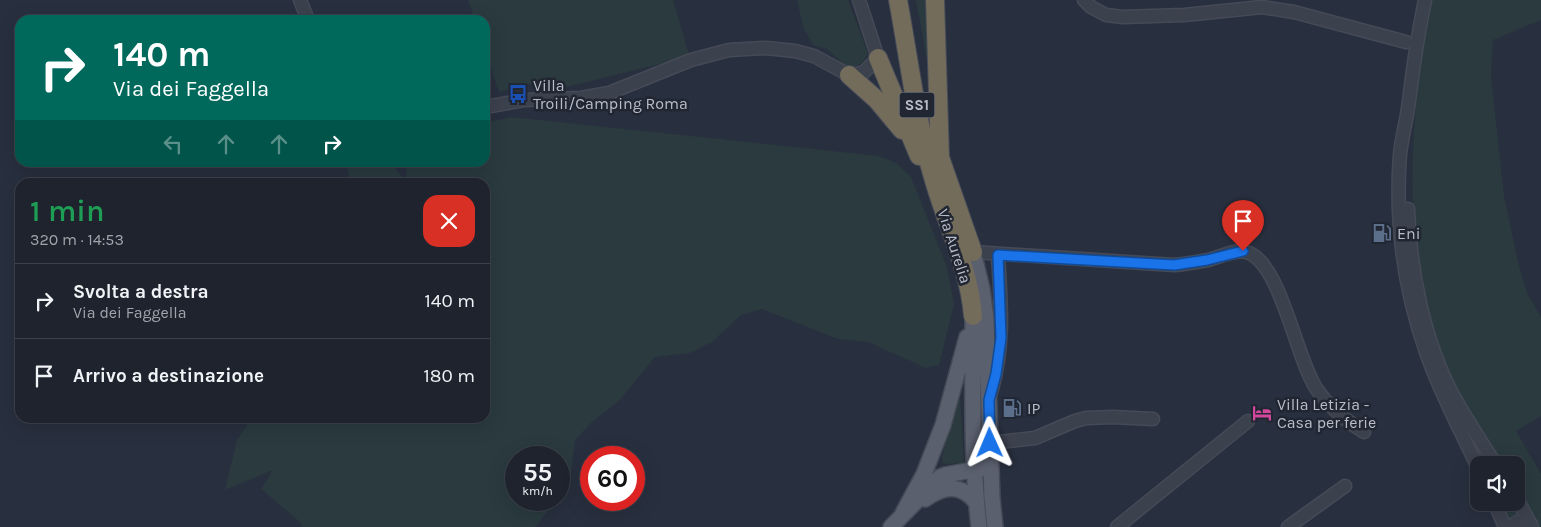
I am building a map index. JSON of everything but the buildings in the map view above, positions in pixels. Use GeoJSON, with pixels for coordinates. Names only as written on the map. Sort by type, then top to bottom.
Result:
{"type":"FeatureCollection","features":[{"type":"Feature","properties":{"kind":"highway","name":"Via Aurelia"},"geometry":{"type":"LineString","coordinates":[[898,0],[924,144],[942,209],[965,271],[970,290],[972,316]]}},
{"type":"Feature","properties":{"kind":"highway","name":"Via Aurelia"},"geometry":{"type":"LineString","coordinates":[[910,0],[932,126],[940,160],[973,252]]}},
{"type":"Feature","properties":{"kind":"highway"},"geometry":{"type":"LineString","coordinates":[[934,0],[940,160]]}},
{"type":"Feature","properties":{"kind":"highway"},"geometry":{"type":"LineString","coordinates":[[878,58],[942,209]]}},
{"type":"Feature","properties":{"kind":"highway"},"geometry":{"type":"LineString","coordinates":[[849,75],[889,113],[917,151]]}},
{"type":"Feature","properties":{"kind":"main road","name":"Via Aurelia"},"geometry":{"type":"LineString","coordinates":[[973,252],[984,298],[987,334],[990,443],[995,527]]}},
{"type":"Feature","properties":{"kind":"main road","name":"Via Aurelia"},"geometry":{"type":"LineString","coordinates":[[972,316],[976,502],[979,527]]}},
{"type":"Feature","properties":{"kind":"main road"},"geometry":{"type":"LineString","coordinates":[[945,475],[940,471],[938,462],[944,425],[972,316]]}},
{"type":"Feature","properties":{"kind":"main road"},"geometry":{"type":"LineString","coordinates":[[903,513],[924,474],[944,425]]}},
{"type":"Feature","properties":{"kind":"main road"},"geometry":{"type":"LineString","coordinates":[[891,527],[938,478],[991,466]]}},
{"type":"Feature","properties":{"kind":"main road"},"geometry":{"type":"LineString","coordinates":[[903,513],[935,492],[947,488],[966,493],[976,502]]}},
{"type":"Feature","properties":{"kind":"street"},"geometry":{"type":"LineString","coordinates":[[300,0],[306,15]]}},
{"type":"Feature","properties":{"kind":"street"},"geometry":{"type":"LineString","coordinates":[[490,106],[524,100],[581,98],[609,93],[691,60],[729,50],[757,48],[795,51],[818,58],[849,75],[861,74],[878,58],[859,0]]}},
{"type":"Feature","properties":{"kind":"street"},"geometry":{"type":"LineString","coordinates":[[1084,0],[1091,7],[1106,15],[1123,17],[1184,15],[1262,7],[1294,12],[1406,42]]}},
{"type":"Feature","properties":{"kind":"street"},"geometry":{"type":"LineString","coordinates":[[1425,0],[1413,59],[1409,104],[1402,134],[1399,170],[1400,227],[1406,272],[1418,327],[1433,371],[1472,456]]}},
{"type":"Feature","properties":{"kind":"street"},"geometry":{"type":"LineString","coordinates":[[1409,104],[1411,127],[1408,212],[1410,244],[1418,290],[1435,351],[1451,390],[1491,456]]}},
{"type":"Feature","properties":{"kind":"street"},"geometry":{"type":"LineString","coordinates":[[973,252],[1174,265],[1207,260],[1237,252],[1250,253],[1263,264],[1273,279],[1305,368],[1316,389],[1336,413],[1364,432]]}},
{"type":"Feature","properties":{"kind":"street","name":"Via Aurelia"},"geometry":{"type":"LineString","coordinates":[[989,400],[1001,347],[998,255]]}},
{"type":"Feature","properties":{"kind":"street"},"geometry":{"type":"LineString","coordinates":[[990,443],[1035,438],[1086,418],[1153,419]]}},
{"type":"Feature","properties":{"kind":"street"},"geometry":{"type":"LineString","coordinates":[[1117,527],[1248,421]]}},
{"type":"Feature","properties":{"kind":"street"},"geometry":{"type":"LineString","coordinates":[[1288,527],[1345,486]]}},
{"type":"Feature","properties":{"kind":"street"},"geometry":{"type":"LineString","coordinates":[[1498,511],[1505,527]]}},
{"type":"Feature","properties":{"kind":"street"},"geometry":{"type":"LineString","coordinates":[[1523,511],[1531,526]]}},
{"type":"Feature","properties":{"kind":"street"},"geometry":{"type":"LineString","coordinates":[[1510,527],[1516,522],[1531,526]]}},
{"type":"Feature","properties":{"kind":"shaded area"},"geometry":{"type":"Polygon","coordinates":[[[468,0],[673,0],[689,55],[672,61],[562,88],[539,82],[499,92],[490,66],[490,15],[473,15],[468,0]]]}},
{"type":"Feature","properties":{"kind":"shaded area"},"geometry":{"type":"Polygon","coordinates":[[[797,0],[848,0],[868,53],[864,60],[858,65],[847,67],[827,49],[813,45],[803,27],[797,0]]]}},
{"type":"Feature","properties":{"kind":"shaded area"},"geometry":{"type":"Polygon","coordinates":[[[916,0],[928,0],[930,78],[916,0]]]}},
{"type":"Feature","properties":{"kind":"shaded area"},"geometry":{"type":"Polygon","coordinates":[[[1430,0],[1541,0],[1541,20],[1493,40],[1491,76],[1504,196],[1519,266],[1527,293],[1541,317],[1541,416],[1516,431],[1541,474],[1541,527],[1539,527],[1525,501],[1525,456],[1498,456],[1458,392],[1446,367],[1431,323],[1420,277],[1412,185],[1417,92],[1430,0]]]}},
{"type":"Feature","properties":{"kind":"shaded area"},"geometry":{"type":"Polygon","coordinates":[[[511,117],[879,156],[896,163],[911,177],[947,267],[954,304],[939,365],[926,368],[868,342],[838,339],[762,309],[741,315],[712,342],[690,353],[655,357],[619,401],[592,422],[575,440],[570,482],[570,446],[505,446],[505,511],[547,511],[535,527],[302,527],[300,522],[261,489],[273,470],[225,490],[237,440],[249,423],[490,423],[490,178],[406,178],[407,167],[490,167],[490,122],[511,117]]]}},
{"type":"Feature","properties":{"kind":"shaded area"},"geometry":{"type":"Polygon","coordinates":[[[347,167],[394,167],[403,178],[350,178],[347,167]]]}},
{"type":"Feature","properties":{"kind":"shaded area"},"geometry":{"type":"Polygon","coordinates":[[[960,395],[964,463],[944,464],[942,456],[960,395]]]}},
{"type":"Feature","properties":{"kind":"shaded area"},"geometry":{"type":"Polygon","coordinates":[[[1503,511],[1518,511],[1520,515],[1515,516],[1508,522],[1503,511]]]}},
{"type":"Feature","properties":{"kind":"place","name":"Villa Troili/Camping Roma"},"geometry":{"type":"Point","coordinates":[518,94]}},
{"type":"Feature","properties":{"kind":"place","name":"Eni"},"geometry":{"type":"Point","coordinates":[1382,233]}},
{"type":"Feature","properties":{"kind":"place","name":"IP"},"geometry":{"type":"Point","coordinates":[1012,408]}},
{"type":"Feature","properties":{"kind":"place","name":"Villa Letizia - Casa per ferie"},"geometry":{"type":"Point","coordinates":[1262,413]}},
{"type":"Feature","properties":{"kind":"route"},"geometry":{"type":"LineString","coordinates":[[990,443],[989,400],[1000,355],[1001,338],[998,255],[1174,265],[1207,260],[1243,251]]}}]}
